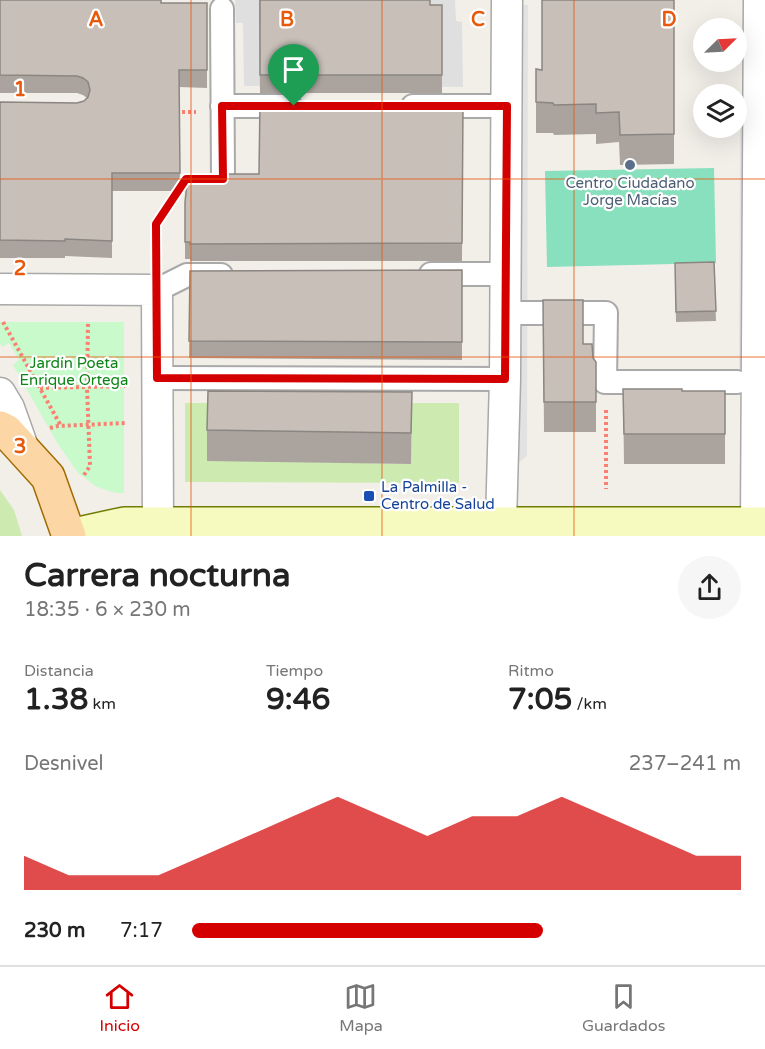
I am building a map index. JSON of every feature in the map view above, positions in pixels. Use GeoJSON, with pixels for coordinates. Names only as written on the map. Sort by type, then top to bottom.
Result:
{"type":"FeatureCollection","features":[{"type":"Feature","properties":{"kind":"main road"},"geometry":{"type":"LineString","coordinates":[[0,428],[34,440],[69,536],[124,524],[761,524]]}},
{"type":"Feature","properties":{"kind":"street"},"geometry":{"type":"LineString","coordinates":[[501,523],[505,379],[507,0]]}},
{"type":"Feature","properties":{"kind":"street"},"geometry":{"type":"LineString","coordinates":[[759,0],[761,524]]}},
{"type":"Feature","properties":{"kind":"street"},"geometry":{"type":"LineString","coordinates":[[222,9],[223,179]]}},
{"type":"Feature","properties":{"kind":"street"},"geometry":{"type":"LineString","coordinates":[[222,106],[305,106]]}},
{"type":"Feature","properties":{"kind":"street"},"geometry":{"type":"LineString","coordinates":[[388,106],[507,106]]}},
{"type":"Feature","properties":{"kind":"street"},"geometry":{"type":"LineString","coordinates":[[411,274],[505,274]]}},
{"type":"Feature","properties":{"kind":"street"},"geometry":{"type":"LineString","coordinates":[[0,289],[157,290],[187,275],[246,275]]}},
{"type":"Feature","properties":{"kind":"street"},"geometry":{"type":"LineString","coordinates":[[157,290],[143,382],[158,525]]}},
{"type":"Feature","properties":{"kind":"street"},"geometry":{"type":"LineString","coordinates":[[504,313],[606,313],[605,382],[737,382]]}},
{"type":"Feature","properties":{"kind":"street"},"geometry":{"type":"LineString","coordinates":[[143,382],[505,379]]}},
{"type":"Feature","properties":{"kind":"street"},"geometry":{"type":"LineString","coordinates":[[0,393],[34,440]]}},
{"type":"Feature","properties":{"kind":"path"},"geometry":{"type":"LineString","coordinates":[[168,112],[202,112],[222,106]]}},
{"type":"Feature","properties":{"kind":"path"},"geometry":{"type":"LineString","coordinates":[[157,290],[156,224],[186,179],[223,179]]}},
{"type":"Feature","properties":{"kind":"path"},"geometry":{"type":"LineString","coordinates":[[0,316],[38,388],[62,426]]}},
{"type":"Feature","properties":{"kind":"path"},"geometry":{"type":"LineString","coordinates":[[80,482],[90,466],[87,387],[88,316]]}},
{"type":"Feature","properties":{"kind":"path"},"geometry":{"type":"LineString","coordinates":[[38,388],[143,382]]}},
{"type":"Feature","properties":{"kind":"path"},"geometry":{"type":"LineString","coordinates":[[605,382],[606,489]]}},
{"type":"Feature","properties":{"kind":"path"},"geometry":{"type":"LineString","coordinates":[[34,440],[62,426],[130,422]]}},
{"type":"Feature","properties":{"kind":"shaded area"},"geometry":{"type":"Polygon","coordinates":[[[235,0],[455,0],[456,21],[462,22],[463,87],[244,86],[243,23],[236,23],[235,0]]]}},
{"type":"Feature","properties":{"kind":"shaded area"},"geometry":{"type":"Polygon","coordinates":[[[518,5],[528,5],[527,456],[514,466],[518,5]]]}},
{"type":"Feature","properties":{"kind":"shaded area"},"geometry":{"type":"Polygon","coordinates":[[[747,126],[749,126],[748,394],[739,394],[740,138],[747,138],[747,126]]]}},
{"type":"Feature","properties":{"kind":"green space"},"geometry":{"type":"Polygon","coordinates":[[[714,168],[716,263],[547,267],[545,171],[714,168]]]}},
{"type":"Feature","properties":{"kind":"green space","name":"Jardín Poeta Enrique Ortega"},"geometry":{"type":"Polygon","coordinates":[[[0,322],[124,322],[124,493],[97,487],[78,473],[58,444],[13,365],[19,360],[9,343],[2,347],[0,322]]]}},
{"type":"Feature","properties":{"kind":"green space"},"geometry":{"type":"Polygon","coordinates":[[[185,403],[251,403],[308,462],[410,464],[368,403],[459,403],[459,483],[185,482],[185,403]]]}},
{"type":"Feature","properties":{"kind":"green space"},"geometry":{"type":"Polygon","coordinates":[[[0,490],[14,510],[22,536],[0,536],[0,490]]]}},
{"type":"Feature","properties":{"kind":"building"},"geometry":{"type":"Polygon","coordinates":[[[0,0],[161,0],[161,3],[207,3],[207,70],[179,70],[180,173],[112,173],[112,241],[0,240],[0,102],[77,103],[88,97],[90,90],[88,82],[77,76],[0,75],[0,0]]]}},
{"type":"Feature","properties":{"kind":"building"},"geometry":{"type":"Polygon","coordinates":[[[260,0],[430,0],[430,5],[442,5],[442,75],[260,75],[260,0]]]}},
{"type":"Feature","properties":{"kind":"building"},"geometry":{"type":"Polygon","coordinates":[[[542,0],[674,0],[674,134],[620,135],[619,112],[596,113],[596,104],[554,105],[553,103],[536,102],[536,69],[542,70],[542,0]]]}},
{"type":"Feature","properties":{"kind":"building"},"geometry":{"type":"Polygon","coordinates":[[[260,102],[442,102],[442,106],[463,107],[462,243],[190,244],[190,242],[185,242],[188,174],[259,174],[260,102]]]}},
{"type":"Feature","properties":{"kind":"building"},"geometry":{"type":"Polygon","coordinates":[[[714,262],[716,311],[676,312],[675,263],[714,262]]]}},
{"type":"Feature","properties":{"kind":"building"},"geometry":{"type":"Polygon","coordinates":[[[462,270],[462,342],[189,341],[190,271],[462,270]]]}},
{"type":"Feature","properties":{"kind":"building"},"geometry":{"type":"Polygon","coordinates":[[[543,300],[583,300],[583,344],[592,344],[593,358],[596,362],[596,402],[544,402],[543,300]]]}},
{"type":"Feature","properties":{"kind":"building"},"geometry":{"type":"Polygon","coordinates":[[[623,389],[725,391],[725,434],[624,434],[623,389]]]}},
{"type":"Feature","properties":{"kind":"building"},"geometry":{"type":"Polygon","coordinates":[[[208,391],[412,392],[411,433],[207,430],[208,391]]]}},
{"type":"Feature","properties":{"kind":"place","name":"Centro Ciudadano Jorge Macías"},"geometry":{"type":"Point","coordinates":[630,165]}},
{"type":"Feature","properties":{"kind":"place","name":"La Palmilla - Centro de Salud"},"geometry":{"type":"Point","coordinates":[369,496]}},
{"type":"Feature","properties":{"kind":"route"},"geometry":{"type":"LineString","coordinates":[[222,106],[294,106],[507,106],[505,379],[157,378],[156,224],[186,179],[223,179],[222,106]]}}]}
